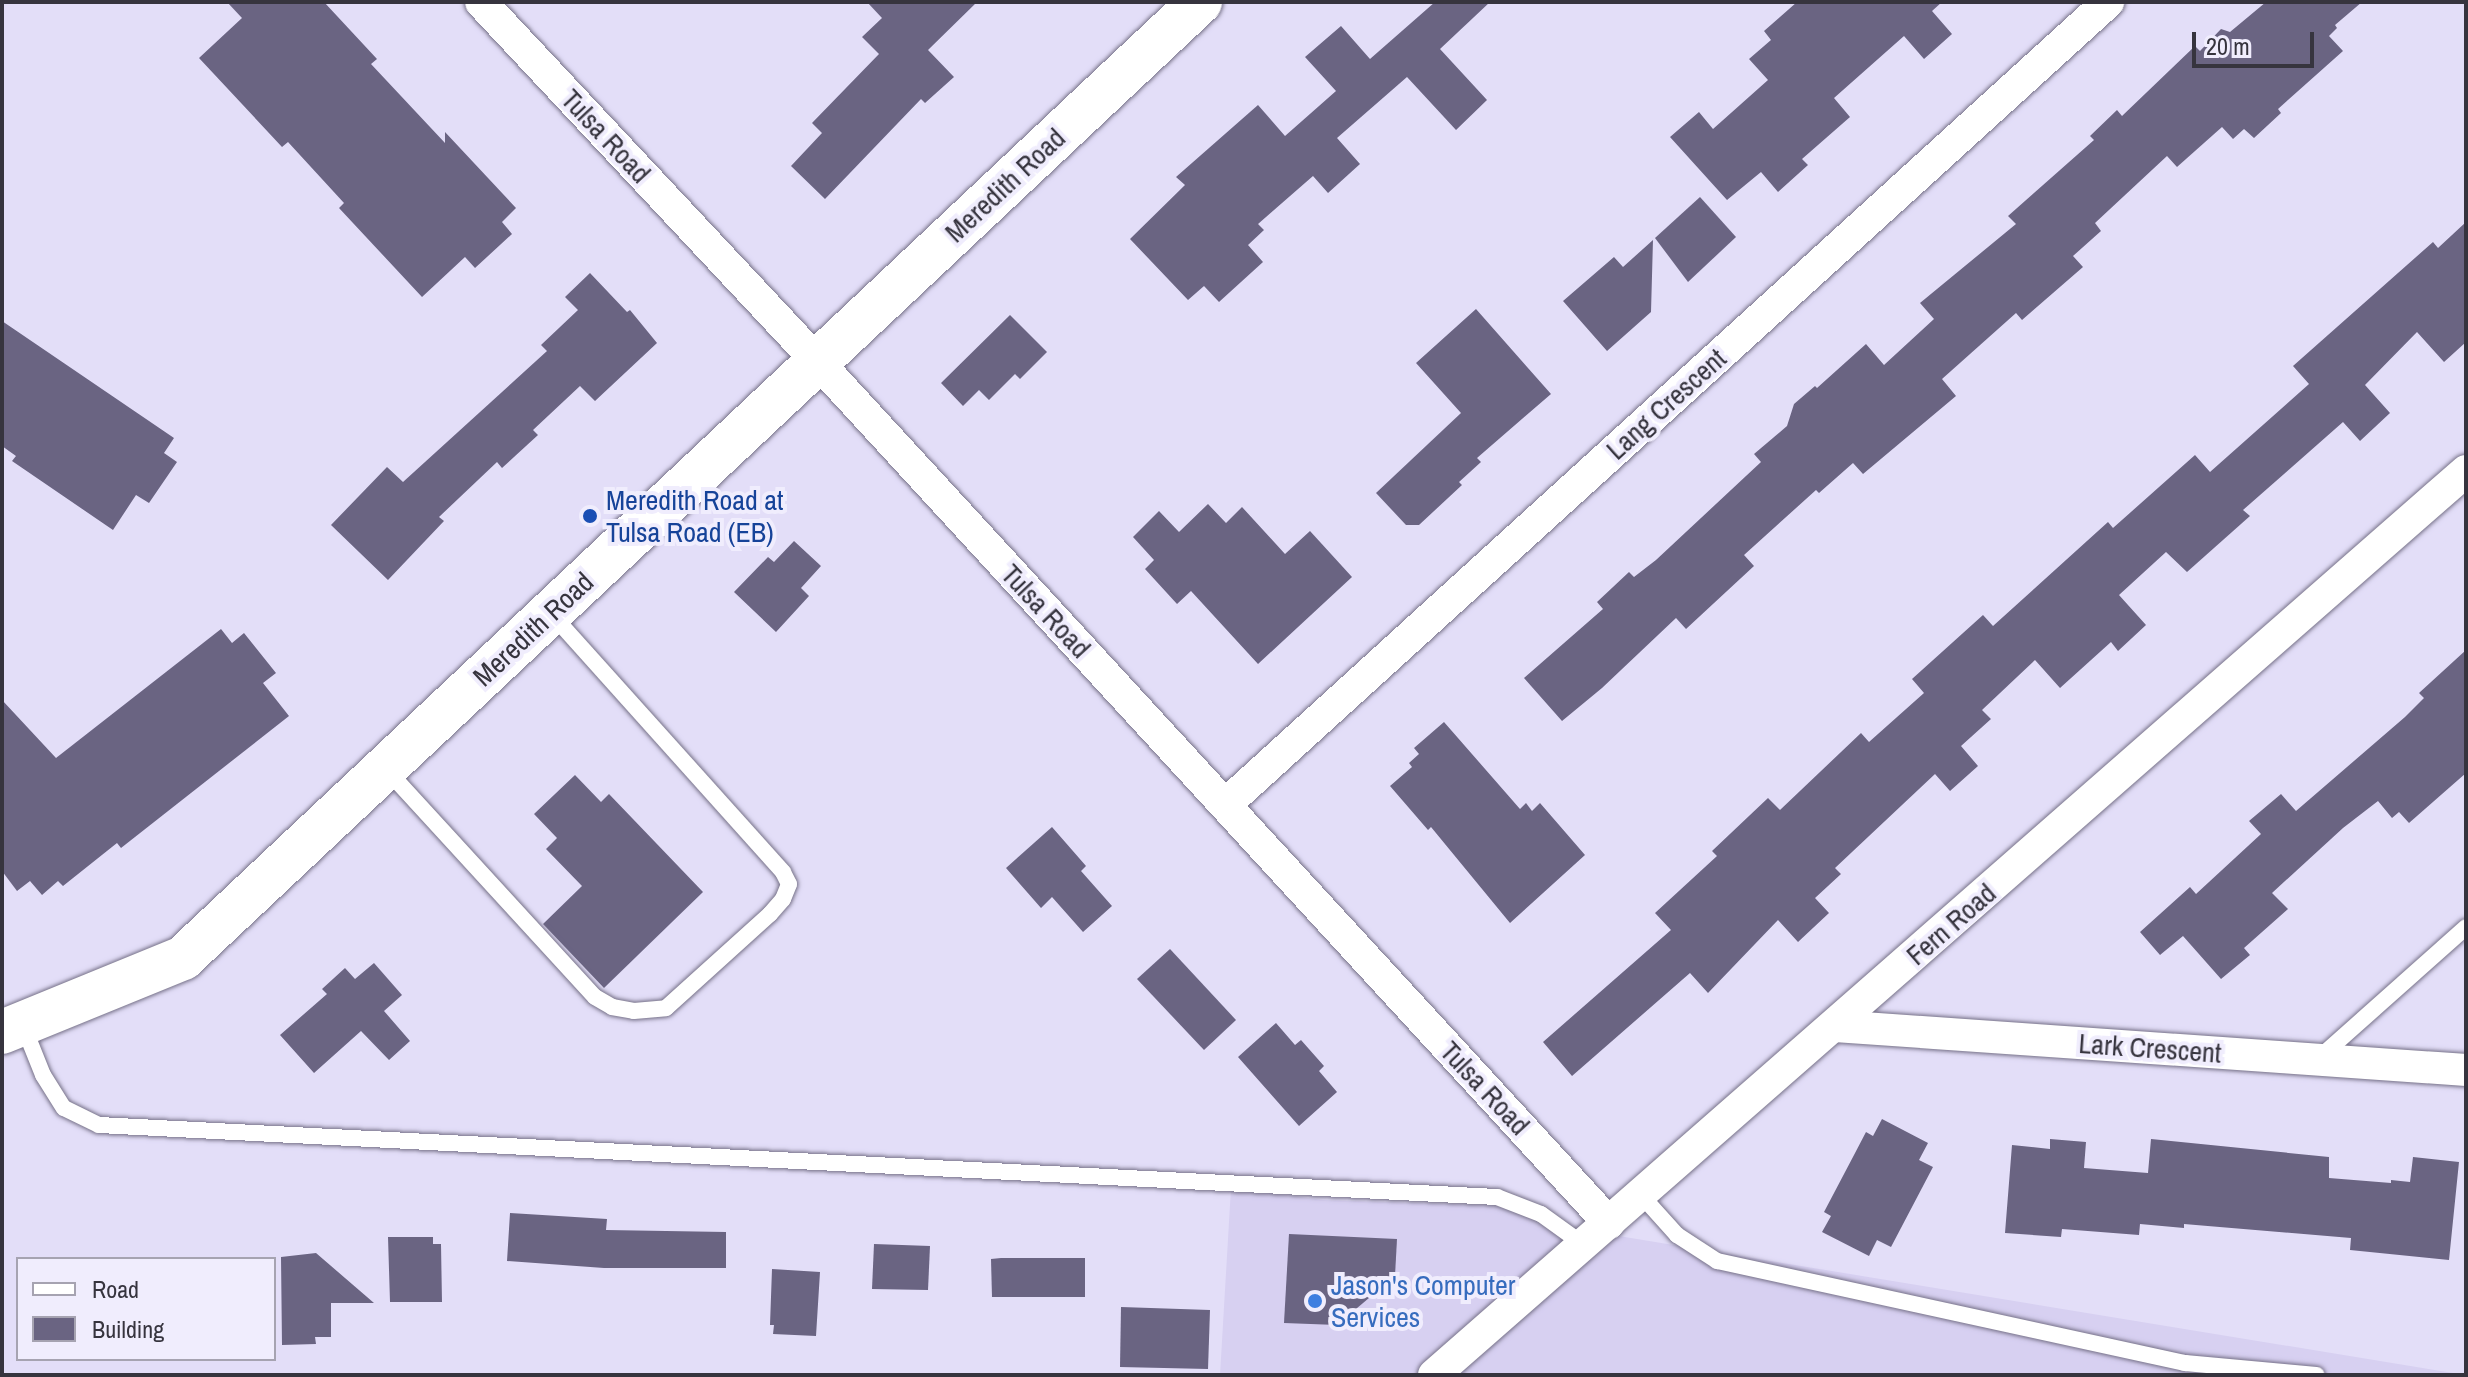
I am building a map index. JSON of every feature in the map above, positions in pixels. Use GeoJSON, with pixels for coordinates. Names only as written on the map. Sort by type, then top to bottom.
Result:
{"type":"FeatureCollection","features":[{"type":"Feature","properties":{"kind":"street","name":"Tulsa Road"},"geometry":{"type":"LineString","coordinates":[[481,2],[816,360],[1609,1223]]}},
{"type":"Feature","properties":{"kind":"street","name":"Meredith Road"},"geometry":{"type":"LineString","coordinates":[[12,1028],[183,958],[1200,2]]}},
{"type":"Feature","properties":{"kind":"street","name":"Lang Crescent"},"geometry":{"type":"LineString","coordinates":[[1225,805],[2108,2]]}},
{"type":"Feature","properties":{"kind":"street","name":"Fern Road"},"geometry":{"type":"LineString","coordinates":[[1434,1375],[2466,471]]}},
{"type":"Feature","properties":{"kind":"street","name":"Lark Crescent"},"geometry":{"type":"LineString","coordinates":[[1835,1026],[2466,1070]]}},
{"type":"Feature","properties":{"kind":"lane"},"geometry":{"type":"LineString","coordinates":[[385,768],[595,997],[612,1007],[634,1011],[666,1008],[770,914],[783,899],[789,884],[783,872],[550,612]]}},
{"type":"Feature","properties":{"kind":"lane"},"geometry":{"type":"LineString","coordinates":[[2317,1060],[2466,927]]}},
{"type":"Feature","properties":{"kind":"lane"},"geometry":{"type":"LineString","coordinates":[[12,1028],[64,1108],[99,1125],[1497,1197],[1541,1214],[1584,1245]]}},
{"type":"Feature","properties":{"kind":"lane"},"geometry":{"type":"LineString","coordinates":[[1641,1195],[1677,1235],[1717,1261],[2185,1363],[2316,1375]]}},
{"type":"Feature","properties":{"kind":"shaded area"},"geometry":{"type":"Polygon","coordinates":[[[1231,1188],[1323,1200],[1513,1206],[1570,1228],[2465,1375],[1220,1375],[1231,1188]]]}},
{"type":"Feature","properties":{"kind":"building"},"geometry":{"type":"Polygon","coordinates":[[[227,2],[324,2],[377,59],[371,64],[445,143],[445,132],[516,208],[502,222],[512,234],[475,268],[465,257],[422,297],[339,208],[344,203],[288,142],[282,147],[199,58],[242,18],[227,2]]]}},
{"type":"Feature","properties":{"kind":"building"},"geometry":{"type":"Polygon","coordinates":[[[867,2],[977,2],[928,50],[954,77],[925,103],[921,99],[825,199],[791,166],[822,133],[812,123],[879,54],[862,37],[882,18],[867,2]]]}},
{"type":"Feature","properties":{"kind":"building"},"geometry":{"type":"Polygon","coordinates":[[[1435,2],[1490,2],[1440,49],[1487,100],[1456,130],[1407,77],[1337,138],[1360,164],[1328,193],[1313,176],[1258,224],[1264,230],[1248,245],[1263,262],[1219,302],[1204,286],[1188,300],[1130,239],[1185,185],[1176,177],[1258,105],[1285,136],[1336,91],[1305,57],[1341,26],[1370,59],[1435,2]]]}},
{"type":"Feature","properties":{"kind":"building"},"geometry":{"type":"Polygon","coordinates":[[[1797,2],[1942,2],[1932,11],[1952,34],[1924,59],[1904,36],[1834,98],[1850,117],[1802,159],[1808,165],[1778,192],[1761,172],[1727,200],[1670,137],[1699,112],[1713,129],[1768,80],[1749,59],[1771,40],[1764,31],[1797,2]]]}},
{"type":"Feature","properties":{"kind":"building"},"geometry":{"type":"Polygon","coordinates":[[[2266,2],[2362,2],[2335,25],[2337,28],[2329,36],[2343,51],[2278,109],[2281,113],[2254,138],[2244,129],[2233,139],[2222,127],[2177,167],[2167,156],[2095,223],[2101,231],[2073,256],[2083,267],[2022,320],[2016,313],[1942,379],[1956,396],[1863,474],[1853,463],[1819,493],[1816,490],[1744,555],[1754,566],[1686,629],[1676,618],[1562,721],[1524,678],[1603,609],[1597,602],[1629,572],[1634,577],[1656,560],[1761,462],[1754,454],[1787,426],[1794,404],[1815,386],[1817,388],[1866,344],[1884,365],[1934,319],[1920,303],[2016,224],[2008,216],[2094,140],[2090,136],[2117,110],[2122,116],[2195,46],[2200,51],[2221,29],[2230,32],[2266,2]]]}},
{"type":"Feature","properties":{"kind":"building"},"geometry":{"type":"Polygon","coordinates":[[[1700,197],[1736,237],[1688,282],[1655,238],[1700,197]]]}},
{"type":"Feature","properties":{"kind":"building"},"geometry":{"type":"Polygon","coordinates":[[[2466,222],[2466,342],[2444,362],[2417,332],[2365,385],[2390,413],[2360,441],[2343,422],[2243,510],[2250,516],[2187,572],[2166,552],[2119,595],[2146,625],[2118,651],[2111,642],[2060,688],[2035,660],[1982,710],[1991,719],[1961,746],[1978,766],[1950,791],[1935,774],[1835,868],[1841,874],[1815,898],[1829,913],[1798,942],[1778,920],[1708,993],[1690,973],[1572,1076],[1543,1042],[1671,930],[1655,913],[1717,856],[1712,851],[1768,798],[1780,810],[1861,733],[1869,742],[1924,693],[1912,679],[1983,615],[1993,626],[2108,522],[2113,528],[2195,455],[2210,472],[2309,384],[2293,366],[2433,242],[2438,248],[2466,222]]]}},
{"type":"Feature","properties":{"kind":"building"},"geometry":{"type":"Polygon","coordinates":[[[1653,240],[1651,312],[1607,351],[1563,301],[1614,257],[1623,267],[1653,240]]]}},
{"type":"Feature","properties":{"kind":"building"},"geometry":{"type":"Polygon","coordinates":[[[590,273],[627,312],[630,310],[657,343],[595,401],[580,386],[533,430],[538,435],[502,468],[497,462],[439,517],[444,521],[388,580],[331,525],[387,467],[403,482],[547,351],[541,345],[578,310],[565,297],[590,273]]]}},
{"type":"Feature","properties":{"kind":"building"},"geometry":{"type":"Polygon","coordinates":[[[1476,309],[1551,394],[1477,458],[1481,462],[1459,482],[1462,485],[1419,525],[1406,525],[1376,493],[1461,413],[1416,363],[1476,309]]]}},
{"type":"Feature","properties":{"kind":"building"},"geometry":{"type":"Polygon","coordinates":[[[1010,315],[1047,352],[1020,379],[1015,374],[989,400],[979,390],[963,406],[941,383],[1010,315]]]}},
{"type":"Feature","properties":{"kind":"building"},"geometry":{"type":"Polygon","coordinates":[[[2,321],[174,438],[164,453],[177,462],[149,503],[136,495],[113,530],[12,461],[16,456],[2,446],[2,321]]]}},
{"type":"Feature","properties":{"kind":"building"},"geometry":{"type":"Polygon","coordinates":[[[1208,504],[1226,523],[1242,507],[1285,554],[1310,531],[1352,577],[1258,664],[1191,591],[1177,604],[1145,569],[1154,560],[1133,537],[1159,511],[1179,532],[1208,504]]]}},
{"type":"Feature","properties":{"kind":"building"},"geometry":{"type":"Polygon","coordinates":[[[794,541],[821,566],[801,588],[809,596],[776,632],[734,592],[768,557],[774,562],[794,541]]]}},
{"type":"Feature","properties":{"kind":"building"},"geometry":{"type":"Polygon","coordinates":[[[221,629],[232,643],[244,633],[276,673],[263,683],[289,716],[121,848],[117,843],[63,886],[58,881],[42,895],[30,881],[17,891],[2,871],[2,700],[56,758],[221,629]]]}},
{"type":"Feature","properties":{"kind":"building"},"geometry":{"type":"Polygon","coordinates":[[[2466,650],[2466,773],[2409,823],[2399,812],[2392,818],[2378,801],[2343,828],[2272,893],[2288,909],[2244,948],[2250,955],[2221,979],[2183,936],[2160,955],[2140,932],[2190,887],[2196,894],[2261,834],[2249,821],[2281,794],[2296,811],[2405,717],[2424,698],[2419,693],[2466,650]]]}},
{"type":"Feature","properties":{"kind":"building"},"geometry":{"type":"Polygon","coordinates":[[[1444,722],[1520,809],[1526,803],[1532,811],[1540,803],[1585,855],[1510,923],[1431,827],[1428,830],[1390,786],[1412,767],[1409,763],[1419,754],[1414,748],[1444,722]]]}},
{"type":"Feature","properties":{"kind":"building"},"geometry":{"type":"Polygon","coordinates":[[[575,775],[601,802],[609,794],[703,892],[604,988],[543,924],[582,886],[546,849],[557,838],[534,814],[575,775]]]}},
{"type":"Feature","properties":{"kind":"building"},"geometry":{"type":"Polygon","coordinates":[[[1052,827],[1086,866],[1081,871],[1112,906],[1083,932],[1052,897],[1041,908],[1006,868],[1052,827]]]}},
{"type":"Feature","properties":{"kind":"building"},"geometry":{"type":"Polygon","coordinates":[[[1170,949],[1236,1020],[1204,1050],[1137,979],[1170,949]]]}},
{"type":"Feature","properties":{"kind":"building"},"geometry":{"type":"Polygon","coordinates":[[[374,963],[402,995],[384,1011],[410,1041],[389,1060],[361,1031],[314,1073],[280,1035],[327,994],[322,989],[345,968],[355,979],[374,963]]]}},
{"type":"Feature","properties":{"kind":"building"},"geometry":{"type":"Polygon","coordinates":[[[1276,1023],[1295,1045],[1301,1040],[1324,1066],[1319,1071],[1337,1092],[1299,1126],[1238,1057],[1276,1023]]]}},
{"type":"Feature","properties":{"kind":"building"},"geometry":{"type":"Polygon","coordinates":[[[1882,1119],[1928,1143],[1919,1160],[1933,1167],[1891,1247],[1877,1240],[1869,1256],[1822,1232],[1831,1216],[1824,1212],[1866,1132],[1873,1136],[1882,1119]]]}},
{"type":"Feature","properties":{"kind":"building"},"geometry":{"type":"Polygon","coordinates":[[[2050,1139],[2086,1142],[2084,1168],[2148,1173],[2151,1139],[2329,1157],[2329,1178],[2391,1183],[2391,1180],[2410,1182],[2413,1157],[2459,1162],[2449,1260],[2350,1250],[2351,1238],[2184,1224],[2184,1228],[2140,1224],[2139,1235],[2062,1229],[2061,1237],[2005,1233],[2012,1145],[2050,1149],[2050,1139]]]}},
{"type":"Feature","properties":{"kind":"building"},"geometry":{"type":"Polygon","coordinates":[[[510,1213],[607,1219],[606,1230],[726,1232],[726,1268],[604,1268],[507,1261],[510,1213]]]}},
{"type":"Feature","properties":{"kind":"building"},"geometry":{"type":"Polygon","coordinates":[[[1289,1234],[1397,1239],[1395,1276],[1337,1325],[1284,1323],[1289,1234]]]}},
{"type":"Feature","properties":{"kind":"building"},"geometry":{"type":"Polygon","coordinates":[[[388,1237],[433,1237],[433,1244],[441,1244],[442,1302],[390,1302],[388,1237]]]}},
{"type":"Feature","properties":{"kind":"building"},"geometry":{"type":"Polygon","coordinates":[[[874,1244],[930,1246],[928,1290],[872,1289],[874,1244]]]}},
{"type":"Feature","properties":{"kind":"building"},"geometry":{"type":"Polygon","coordinates":[[[316,1253],[374,1303],[331,1303],[331,1337],[315,1337],[316,1344],[282,1345],[281,1257],[316,1253]]]}},
{"type":"Feature","properties":{"kind":"building"},"geometry":{"type":"Polygon","coordinates":[[[1085,1258],[1085,1297],[992,1297],[991,1259],[1085,1258]]]}},
{"type":"Feature","properties":{"kind":"building"},"geometry":{"type":"Polygon","coordinates":[[[772,1269],[820,1272],[816,1336],[773,1334],[774,1325],[770,1325],[772,1269]]]}},
{"type":"Feature","properties":{"kind":"building"},"geometry":{"type":"Polygon","coordinates":[[[1121,1307],[1210,1310],[1208,1369],[1120,1367],[1121,1307]]]}},
{"type":"Feature","properties":{"kind":"place","name":"Meredith Road at Tulsa Road (EB)"},"geometry":{"type":"Point","coordinates":[590,516]}},
{"type":"Feature","properties":{"kind":"place","name":"Jason's Computer Services"},"geometry":{"type":"Point","coordinates":[1315,1301]}}]}
